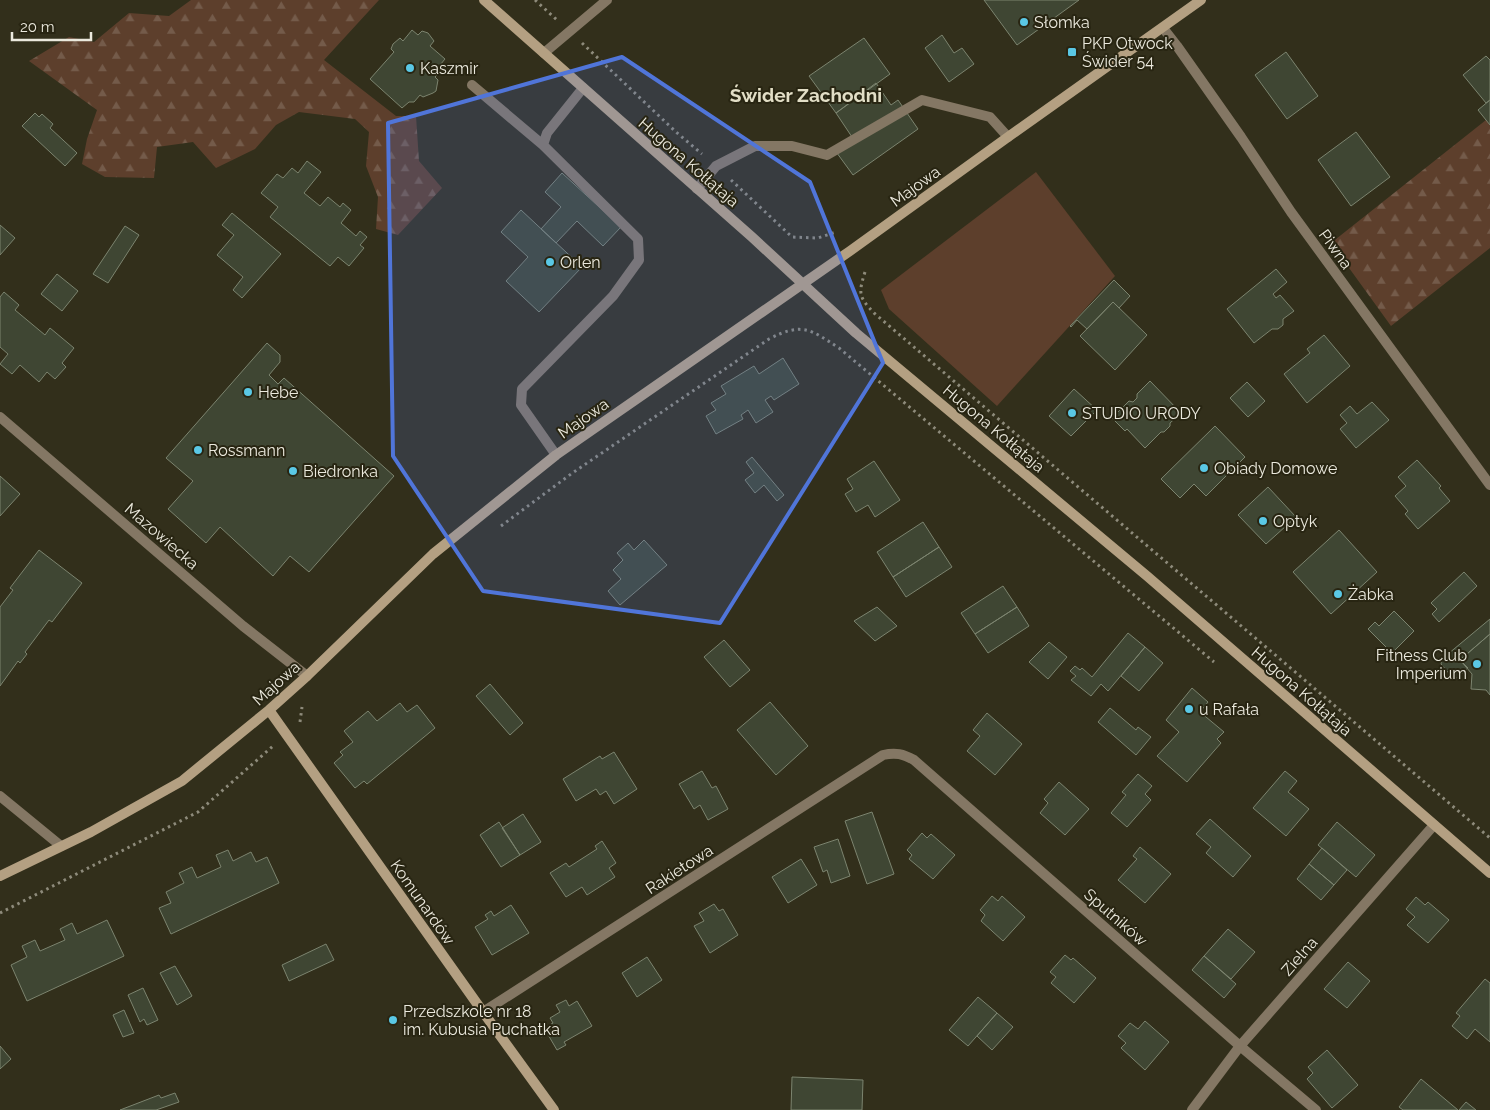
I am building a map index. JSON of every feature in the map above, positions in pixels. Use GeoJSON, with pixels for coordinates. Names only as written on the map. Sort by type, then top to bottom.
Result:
{"type":"FeatureCollection","features":[{"type":"Feature","properties":{"kind":"street","name":"Hugona Kołłątaja"},"geometry":{"type":"LineString","coordinates":[[484,0],[803,283],[856,333],[1147,576],[1490,873]]}},
{"type":"Feature","properties":{"kind":"street"},"geometry":{"type":"LineString","coordinates":[[544,53],[606,0]]}},
{"type":"Feature","properties":{"kind":"street","name":"Majowa"},"geometry":{"type":"LineString","coordinates":[[0,876],[91,832],[182,781],[269,710],[307,676],[433,554],[556,455],[850,251],[1201,0]]}},
{"type":"Feature","properties":{"kind":"street","name":"Piwna"},"geometry":{"type":"LineString","coordinates":[[1164,28],[1290,212],[1490,485]]}},
{"type":"Feature","properties":{"kind":"street"},"geometry":{"type":"LineString","coordinates":[[472,85],[543,145],[638,239],[639,260],[613,296],[522,389],[521,405],[556,455]]}},
{"type":"Feature","properties":{"kind":"street"},"geometry":{"type":"LineString","coordinates":[[543,145],[547,133],[583,88]]}},
{"type":"Feature","properties":{"kind":"street"},"geometry":{"type":"LineString","coordinates":[[697,189],[716,166],[755,146],[792,146],[827,155],[922,100],[990,117],[1008,137]]}},
{"type":"Feature","properties":{"kind":"street","name":"Mazowiecka"},"geometry":{"type":"LineString","coordinates":[[0,417],[242,626],[307,676]]}},
{"type":"Feature","properties":{"kind":"street","name":"Komunardów"},"geometry":{"type":"LineString","coordinates":[[269,710],[554,1110]]}},
{"type":"Feature","properties":{"kind":"street","name":"Rakietowa"},"geometry":{"type":"LineString","coordinates":[[483,1012],[883,755],[893,753]]}},
{"type":"Feature","properties":{"kind":"street","name":"Sputników"},"geometry":{"type":"LineString","coordinates":[[893,753],[904,754],[914,760],[1240,1046],[1316,1110]]}},
{"type":"Feature","properties":{"kind":"street"},"geometry":{"type":"LineString","coordinates":[[0,796],[61,846]]}},
{"type":"Feature","properties":{"kind":"street","name":"Zielna"},"geometry":{"type":"LineString","coordinates":[[1192,1110],[1240,1046],[1434,825]]}},
{"type":"Feature","properties":{"kind":"path"},"geometry":{"type":"LineString","coordinates":[[535,0],[792,237],[818,238],[836,232]]}},
{"type":"Feature","properties":{"kind":"path"},"geometry":{"type":"LineString","coordinates":[[865,272],[860,287],[863,301],[874,313],[1490,838]]}},
{"type":"Feature","properties":{"kind":"path"},"geometry":{"type":"LineString","coordinates":[[496,530],[571,474],[769,339],[784,331],[804,329],[839,348],[1219,666]]}},
{"type":"Feature","properties":{"kind":"path"},"geometry":{"type":"LineString","coordinates":[[0,913],[198,812],[301,721],[301,707],[308,701]]}},
{"type":"Feature","properties":{"kind":"highlighted area"},"geometry":{"type":"Polygon","coordinates":[[[622,57],[810,182],[883,363],[720,623],[483,591],[393,456],[388,123],[622,57]]]}},
{"type":"Feature","properties":{"kind":"green space"},"geometry":{"type":"Polygon","coordinates":[[[191,0],[379,0],[324,60],[396,116],[416,116],[419,161],[442,188],[398,235],[376,229],[378,197],[366,166],[369,132],[355,119],[299,112],[276,125],[255,149],[216,168],[193,142],[157,147],[154,178],[105,177],[82,164],[87,139],[97,110],[29,61],[69,37],[94,42],[129,13],[169,16],[191,0]]]}},
{"type":"Feature","properties":{"kind":"green space"},"geometry":{"type":"Polygon","coordinates":[[[1486,120],[1490,125],[1490,248],[1391,326],[1331,243],[1486,120]]]}},
{"type":"Feature","properties":{"kind":"green space"},"geometry":{"type":"Polygon","coordinates":[[[1036,172],[1115,276],[997,406],[889,309],[881,290],[1036,172]]]}},
{"type":"Feature","properties":{"kind":"building","name":"Słomka"},"geometry":{"type":"Polygon","coordinates":[[[984,0],[1079,0],[1017,45],[984,0]]]}},
{"type":"Feature","properties":{"kind":"building","name":"Kaszmir"},"geometry":{"type":"Polygon","coordinates":[[[412,30],[418,35],[422,31],[428,33],[434,41],[430,46],[445,59],[440,65],[441,71],[435,77],[438,80],[436,91],[423,97],[420,95],[414,102],[409,102],[402,108],[370,79],[394,52],[391,49],[393,44],[400,38],[403,41],[412,30]]]}},
{"type":"Feature","properties":{"kind":"building"},"geometry":{"type":"Polygon","coordinates":[[[942,35],[954,53],[962,48],[974,64],[949,82],[925,48],[942,35]]]}},
{"type":"Feature","properties":{"kind":"building"},"geometry":{"type":"Polygon","coordinates":[[[864,38],[890,74],[836,113],[809,76],[864,38]]]}},
{"type":"Feature","properties":{"kind":"building"},"geometry":{"type":"Polygon","coordinates":[[[1286,52],[1318,96],[1287,119],[1255,75],[1286,52]]]}},
{"type":"Feature","properties":{"kind":"building"},"geometry":{"type":"Polygon","coordinates":[[[1486,56],[1490,60],[1490,100],[1486,103],[1463,75],[1486,56]]]}},
{"type":"Feature","properties":{"kind":"building"},"geometry":{"type":"Polygon","coordinates":[[[876,83],[891,105],[898,100],[918,129],[853,175],[834,149],[852,137],[836,113],[876,83]]]}},
{"type":"Feature","properties":{"kind":"building"},"geometry":{"type":"Polygon","coordinates":[[[1490,100],[1490,125],[1478,110],[1490,100]]]}},
{"type":"Feature","properties":{"kind":"building"},"geometry":{"type":"Polygon","coordinates":[[[35,113],[39,117],[42,114],[53,124],[50,128],[77,153],[65,166],[22,126],[35,113]]]}},
{"type":"Feature","properties":{"kind":"building"},"geometry":{"type":"Polygon","coordinates":[[[1356,132],[1390,177],[1351,206],[1318,160],[1356,132]]]}},
{"type":"Feature","properties":{"kind":"building"},"geometry":{"type":"Polygon","coordinates":[[[307,161],[321,172],[304,193],[320,206],[328,197],[340,207],[343,203],[351,210],[341,223],[356,236],[360,231],[367,237],[360,245],[364,248],[349,266],[338,257],[330,266],[270,217],[278,207],[261,193],[277,174],[283,178],[292,168],[298,173],[307,161]]]}},
{"type":"Feature","properties":{"kind":"building"},"geometry":{"type":"Polygon","coordinates":[[[562,173],[621,227],[603,246],[577,221],[556,243],[541,229],[561,207],[545,192],[562,173]]]}},
{"type":"Feature","properties":{"kind":"building","name":"Orlen"},"geometry":{"type":"Polygon","coordinates":[[[521,210],[582,267],[539,312],[506,281],[528,257],[501,232],[521,210]]]}},
{"type":"Feature","properties":{"kind":"building"},"geometry":{"type":"Polygon","coordinates":[[[232,213],[281,254],[242,298],[233,290],[243,277],[217,255],[234,235],[222,225],[232,213]]]}},
{"type":"Feature","properties":{"kind":"building"},"geometry":{"type":"Polygon","coordinates":[[[0,225],[15,238],[0,255],[0,225]]]}},
{"type":"Feature","properties":{"kind":"building"},"geometry":{"type":"Polygon","coordinates":[[[125,226],[139,235],[108,283],[93,274],[125,226]]]}},
{"type":"Feature","properties":{"kind":"building"},"geometry":{"type":"Polygon","coordinates":[[[1276,269],[1287,282],[1273,294],[1276,298],[1280,295],[1294,311],[1283,319],[1283,325],[1278,329],[1272,329],[1254,343],[1227,309],[1276,269]]]}},
{"type":"Feature","properties":{"kind":"building"},"geometry":{"type":"Polygon","coordinates":[[[57,274],[78,291],[62,311],[41,294],[57,274]]]}},
{"type":"Feature","properties":{"kind":"building"},"geometry":{"type":"Polygon","coordinates":[[[1114,280],[1130,296],[1119,308],[1113,302],[1087,329],[1077,320],[1071,327],[1070,326],[1114,280]]]}},
{"type":"Feature","properties":{"kind":"building"},"geometry":{"type":"Polygon","coordinates":[[[4,292],[19,305],[15,310],[45,335],[50,328],[74,348],[62,363],[66,367],[55,379],[47,372],[39,382],[20,365],[12,374],[0,364],[8,354],[0,347],[0,297],[4,292]]]}},
{"type":"Feature","properties":{"kind":"building"},"geometry":{"type":"Polygon","coordinates":[[[1113,302],[1147,335],[1115,370],[1080,336],[1113,302]]]}},
{"type":"Feature","properties":{"kind":"building"},"geometry":{"type":"Polygon","coordinates":[[[1324,335],[1350,366],[1307,403],[1284,374],[1310,353],[1307,349],[1324,335]]]}},
{"type":"Feature","properties":{"kind":"building"},"geometry":{"type":"Polygon","coordinates":[[[267,343],[280,355],[280,362],[269,375],[278,384],[284,378],[394,476],[309,572],[290,556],[273,576],[220,527],[206,543],[168,509],[193,481],[166,458],[267,343]]]}},
{"type":"Feature","properties":{"kind":"building"},"geometry":{"type":"Polygon","coordinates":[[[783,358],[799,384],[774,400],[771,396],[765,400],[773,412],[756,423],[748,410],[741,415],[743,419],[716,434],[706,416],[716,410],[711,403],[726,394],[721,386],[754,366],[759,374],[783,358]]]}},
{"type":"Feature","properties":{"kind":"building"},"geometry":{"type":"Polygon","coordinates":[[[1150,381],[1181,413],[1170,423],[1170,426],[1164,432],[1161,432],[1145,448],[1127,429],[1125,431],[1112,418],[1129,401],[1133,402],[1137,398],[1137,394],[1150,381]]]}},
{"type":"Feature","properties":{"kind":"building"},"geometry":{"type":"Polygon","coordinates":[[[1247,382],[1265,401],[1248,417],[1230,398],[1247,382]]]}},
{"type":"Feature","properties":{"kind":"building"},"geometry":{"type":"Polygon","coordinates":[[[1074,389],[1097,410],[1071,436],[1049,416],[1074,389]]]}},
{"type":"Feature","properties":{"kind":"building"},"geometry":{"type":"Polygon","coordinates":[[[1372,402],[1389,420],[1356,448],[1340,429],[1347,423],[1340,415],[1350,406],[1357,414],[1372,402]]]}},
{"type":"Feature","properties":{"kind":"building"},"geometry":{"type":"Polygon","coordinates":[[[1215,426],[1245,457],[1206,496],[1194,484],[1180,498],[1161,479],[1215,426]]]}},
{"type":"Feature","properties":{"kind":"building"},"geometry":{"type":"Polygon","coordinates":[[[752,457],[784,495],[777,501],[764,485],[755,493],[745,480],[754,473],[746,462],[752,457]]]}},
{"type":"Feature","properties":{"kind":"building"},"geometry":{"type":"Polygon","coordinates":[[[1417,460],[1441,486],[1439,488],[1450,501],[1418,529],[1405,514],[1408,511],[1395,496],[1406,486],[1398,477],[1417,460]]]}},
{"type":"Feature","properties":{"kind":"building"},"geometry":{"type":"Polygon","coordinates":[[[874,461],[900,500],[875,517],[868,505],[856,512],[845,494],[853,489],[847,479],[874,461]]]}},
{"type":"Feature","properties":{"kind":"building"},"geometry":{"type":"Polygon","coordinates":[[[0,476],[20,494],[0,516],[0,476]]]}},
{"type":"Feature","properties":{"kind":"building"},"geometry":{"type":"Polygon","coordinates":[[[1268,487],[1296,517],[1266,544],[1238,515],[1268,487]]]}},
{"type":"Feature","properties":{"kind":"building"},"geometry":{"type":"Polygon","coordinates":[[[923,522],[939,547],[893,577],[877,552],[923,522]]]}},
{"type":"Feature","properties":{"kind":"building"},"geometry":{"type":"Polygon","coordinates":[[[1339,530],[1377,572],[1331,614],[1293,572],[1339,530]]]}},
{"type":"Feature","properties":{"kind":"building"},"geometry":{"type":"Polygon","coordinates":[[[644,540],[667,565],[620,605],[608,591],[621,579],[613,570],[623,560],[617,553],[628,543],[634,550],[644,540]]]}},
{"type":"Feature","properties":{"kind":"building"},"geometry":{"type":"Polygon","coordinates":[[[939,547],[952,567],[906,597],[893,577],[939,547]]]}},
{"type":"Feature","properties":{"kind":"building"},"geometry":{"type":"Polygon","coordinates":[[[39,550],[82,583],[52,622],[49,620],[25,652],[27,654],[20,663],[18,661],[0,686],[0,607],[13,590],[10,588],[39,550]]]}},
{"type":"Feature","properties":{"kind":"building"},"geometry":{"type":"Polygon","coordinates":[[[1464,572],[1477,586],[1439,622],[1432,614],[1437,609],[1431,603],[1464,572]]]}},
{"type":"Feature","properties":{"kind":"building"},"geometry":{"type":"Polygon","coordinates":[[[1003,586],[1017,607],[975,634],[961,613],[1003,586]]]}},
{"type":"Feature","properties":{"kind":"building"},"geometry":{"type":"Polygon","coordinates":[[[877,607],[897,626],[875,641],[854,621],[877,607]]]}},
{"type":"Feature","properties":{"kind":"building"},"geometry":{"type":"Polygon","coordinates":[[[1017,607],[1029,626],[988,653],[975,634],[1017,607]]]}},
{"type":"Feature","properties":{"kind":"building"},"geometry":{"type":"Polygon","coordinates":[[[1394,611],[1414,631],[1392,653],[1368,629],[1375,622],[1379,626],[1394,611]]]}},
{"type":"Feature","properties":{"kind":"building"},"geometry":{"type":"Polygon","coordinates":[[[1490,619],[1490,634],[1460,660],[1468,668],[1457,678],[1452,677],[1441,664],[1442,659],[1490,619]]]}},
{"type":"Feature","properties":{"kind":"building"},"geometry":{"type":"Polygon","coordinates":[[[1128,633],[1145,647],[1108,691],[1101,684],[1091,696],[1071,680],[1076,676],[1070,671],[1075,666],[1080,670],[1082,668],[1092,677],[1128,633]]]}},
{"type":"Feature","properties":{"kind":"building","name":"Fitness Club Imperium"},"geometry":{"type":"Polygon","coordinates":[[[1490,634],[1490,695],[1486,690],[1471,689],[1472,674],[1460,660],[1490,634]]]}},
{"type":"Feature","properties":{"kind":"building"},"geometry":{"type":"Polygon","coordinates":[[[724,640],[750,670],[730,687],[704,657],[724,640]]]}},
{"type":"Feature","properties":{"kind":"building"},"geometry":{"type":"Polygon","coordinates":[[[1049,642],[1067,657],[1048,679],[1029,662],[1049,642]]]}},
{"type":"Feature","properties":{"kind":"building"},"geometry":{"type":"Polygon","coordinates":[[[1145,647],[1163,663],[1139,691],[1121,676],[1145,647]]]}},
{"type":"Feature","properties":{"kind":"building"},"geometry":{"type":"Polygon","coordinates":[[[490,684],[523,723],[510,735],[476,696],[490,684]]]}},
{"type":"Feature","properties":{"kind":"building"},"geometry":{"type":"Polygon","coordinates":[[[1192,688],[1208,702],[1200,712],[1224,732],[1217,739],[1221,743],[1187,782],[1157,756],[1179,732],[1166,720],[1192,688]]]}},
{"type":"Feature","properties":{"kind":"building"},"geometry":{"type":"Polygon","coordinates":[[[770,702],[808,746],[776,775],[737,730],[770,702]]]}},
{"type":"Feature","properties":{"kind":"building"},"geometry":{"type":"Polygon","coordinates":[[[400,703],[407,712],[417,705],[435,728],[367,784],[364,781],[355,788],[334,763],[343,755],[340,752],[353,742],[344,731],[368,711],[377,721],[400,703]]]}},
{"type":"Feature","properties":{"kind":"building"},"geometry":{"type":"Polygon","coordinates":[[[1110,708],[1136,730],[1138,727],[1151,737],[1136,755],[1098,722],[1110,708]]]}},
{"type":"Feature","properties":{"kind":"building"},"geometry":{"type":"Polygon","coordinates":[[[987,713],[1022,744],[995,775],[967,751],[980,736],[973,730],[987,713]]]}},
{"type":"Feature","properties":{"kind":"building"},"geometry":{"type":"Polygon","coordinates":[[[614,752],[637,789],[614,804],[606,791],[600,795],[596,789],[576,801],[563,779],[600,756],[602,759],[614,752]]]}},
{"type":"Feature","properties":{"kind":"building"},"geometry":{"type":"Polygon","coordinates":[[[702,771],[712,788],[716,786],[728,809],[708,820],[700,805],[694,809],[679,784],[702,771]]]}},
{"type":"Feature","properties":{"kind":"building"},"geometry":{"type":"Polygon","coordinates":[[[1285,771],[1297,781],[1288,792],[1309,809],[1286,836],[1253,808],[1285,771]]]}},
{"type":"Feature","properties":{"kind":"building"},"geometry":{"type":"Polygon","coordinates":[[[1138,774],[1152,786],[1145,794],[1151,800],[1127,827],[1111,813],[1126,795],[1122,792],[1138,774]]]}},
{"type":"Feature","properties":{"kind":"building"},"geometry":{"type":"Polygon","coordinates":[[[1059,782],[1089,809],[1065,835],[1040,813],[1048,803],[1044,799],[1059,782]]]}},
{"type":"Feature","properties":{"kind":"building"},"geometry":{"type":"Polygon","coordinates":[[[872,812],[894,874],[867,884],[845,821],[872,812]]]}},
{"type":"Feature","properties":{"kind":"building"},"geometry":{"type":"Polygon","coordinates":[[[523,814],[541,842],[520,855],[502,828],[523,814]]]}},
{"type":"Feature","properties":{"kind":"building"},"geometry":{"type":"Polygon","coordinates":[[[1210,819],[1251,856],[1233,877],[1206,853],[1211,847],[1196,834],[1210,819]]]}},
{"type":"Feature","properties":{"kind":"building"},"geometry":{"type":"Polygon","coordinates":[[[499,822],[520,855],[501,867],[480,835],[499,822]]]}},
{"type":"Feature","properties":{"kind":"building"},"geometry":{"type":"Polygon","coordinates":[[[1337,822],[1375,855],[1356,877],[1318,845],[1337,822]]]}},
{"type":"Feature","properties":{"kind":"building"},"geometry":{"type":"Polygon","coordinates":[[[922,833],[927,838],[931,834],[955,855],[933,879],[909,859],[912,855],[907,850],[922,833]]]}},
{"type":"Feature","properties":{"kind":"building"},"geometry":{"type":"Polygon","coordinates":[[[838,839],[850,876],[831,883],[827,870],[823,872],[814,847],[838,839]]]}},
{"type":"Feature","properties":{"kind":"building"},"geometry":{"type":"Polygon","coordinates":[[[602,841],[616,863],[609,868],[615,877],[587,895],[582,887],[566,897],[550,873],[566,863],[569,867],[597,849],[595,846],[602,841]]]}},
{"type":"Feature","properties":{"kind":"building"},"geometry":{"type":"Polygon","coordinates":[[[1140,847],[1171,874],[1145,903],[1118,880],[1137,859],[1133,856],[1140,847]]]}},
{"type":"Feature","properties":{"kind":"building"},"geometry":{"type":"Polygon","coordinates":[[[1322,848],[1347,870],[1334,885],[1309,864],[1322,848]]]}},
{"type":"Feature","properties":{"kind":"building"},"geometry":{"type":"Polygon","coordinates":[[[228,850],[233,861],[251,852],[256,862],[267,857],[279,883],[171,934],[159,908],[171,903],[166,892],[184,883],[179,873],[192,867],[197,878],[221,867],[216,855],[228,850]]]}},
{"type":"Feature","properties":{"kind":"building"},"geometry":{"type":"Polygon","coordinates":[[[801,859],[817,885],[788,903],[772,877],[801,859]]]}},
{"type":"Feature","properties":{"kind":"building"},"geometry":{"type":"Polygon","coordinates":[[[1309,864],[1334,885],[1321,900],[1297,879],[1309,864]]]}},
{"type":"Feature","properties":{"kind":"building"},"geometry":{"type":"Polygon","coordinates":[[[992,896],[998,901],[1002,896],[1025,917],[1003,941],[981,921],[985,915],[980,910],[992,896]]]}},
{"type":"Feature","properties":{"kind":"building"},"geometry":{"type":"Polygon","coordinates":[[[1416,897],[1425,905],[1428,902],[1449,920],[1428,943],[1407,925],[1415,917],[1406,909],[1416,897]]]}},
{"type":"Feature","properties":{"kind":"building"},"geometry":{"type":"Polygon","coordinates":[[[714,904],[719,911],[723,909],[738,935],[710,953],[694,926],[704,921],[699,913],[714,904]]]}},
{"type":"Feature","properties":{"kind":"building"},"geometry":{"type":"Polygon","coordinates":[[[511,905],[529,933],[492,955],[475,927],[488,919],[485,915],[491,911],[494,916],[511,905]]]}},
{"type":"Feature","properties":{"kind":"building"},"geometry":{"type":"Polygon","coordinates":[[[107,920],[124,956],[27,1001],[11,965],[27,957],[22,946],[35,940],[40,951],[65,940],[60,929],[72,923],[77,934],[107,920]]]}},
{"type":"Feature","properties":{"kind":"building"},"geometry":{"type":"Polygon","coordinates":[[[1228,929],[1255,952],[1231,979],[1204,956],[1228,929]]]}},
{"type":"Feature","properties":{"kind":"building"},"geometry":{"type":"Polygon","coordinates":[[[326,944],[334,960],[289,981],[282,965],[326,944]]]}},
{"type":"Feature","properties":{"kind":"building"},"geometry":{"type":"Polygon","coordinates":[[[1065,955],[1071,960],[1073,958],[1096,978],[1074,1003],[1051,983],[1056,977],[1050,972],[1065,955]]]}},
{"type":"Feature","properties":{"kind":"building"},"geometry":{"type":"Polygon","coordinates":[[[1204,956],[1236,984],[1224,998],[1192,970],[1204,956]]]}},
{"type":"Feature","properties":{"kind":"building"},"geometry":{"type":"Polygon","coordinates":[[[647,957],[662,980],[637,997],[622,973],[647,957]]]}},
{"type":"Feature","properties":{"kind":"building"},"geometry":{"type":"Polygon","coordinates":[[[1348,962],[1370,981],[1347,1008],[1324,989],[1348,962]]]}},
{"type":"Feature","properties":{"kind":"building"},"geometry":{"type":"Polygon","coordinates":[[[175,966],[192,996],[177,1005],[160,973],[175,966]]]}},
{"type":"Feature","properties":{"kind":"building"},"geometry":{"type":"Polygon","coordinates":[[[1485,979],[1490,983],[1490,1042],[1475,1029],[1467,1039],[1452,1026],[1460,1016],[1456,1013],[1485,979]]]}},
{"type":"Feature","properties":{"kind":"building"},"geometry":{"type":"Polygon","coordinates":[[[143,988],[158,1020],[147,1025],[144,1019],[140,1022],[128,995],[143,988]]]}},
{"type":"Feature","properties":{"kind":"building"},"geometry":{"type":"Polygon","coordinates":[[[978,997],[997,1013],[968,1046],[949,1030],[978,997]]]}},
{"type":"Feature","properties":{"kind":"building"},"geometry":{"type":"Polygon","coordinates":[[[566,1000],[569,1006],[577,1001],[592,1026],[564,1042],[566,1045],[557,1050],[547,1033],[541,1037],[538,1032],[553,1023],[550,1018],[560,1012],[556,1005],[566,1000]]]}},
{"type":"Feature","properties":{"kind":"building"},"geometry":{"type":"Polygon","coordinates":[[[124,1010],[134,1033],[123,1037],[113,1015],[124,1010]]]}},
{"type":"Feature","properties":{"kind":"building"},"geometry":{"type":"Polygon","coordinates":[[[997,1013],[1013,1027],[992,1050],[977,1036],[997,1013]]]}},
{"type":"Feature","properties":{"kind":"building"},"geometry":{"type":"Polygon","coordinates":[[[1145,1021],[1169,1042],[1145,1070],[1121,1048],[1126,1043],[1118,1036],[1130,1023],[1138,1029],[1145,1021]]]}},
{"type":"Feature","properties":{"kind":"building"},"geometry":{"type":"Polygon","coordinates":[[[0,1046],[11,1059],[0,1069],[0,1046]]]}},
{"type":"Feature","properties":{"kind":"building"},"geometry":{"type":"Polygon","coordinates":[[[1327,1050],[1358,1085],[1332,1108],[1307,1079],[1313,1073],[1308,1067],[1327,1050]]]}},
{"type":"Feature","properties":{"kind":"building"},"geometry":{"type":"Polygon","coordinates":[[[792,1077],[863,1080],[862,1110],[791,1110],[792,1077]]]}},
{"type":"Feature","properties":{"kind":"building"},"geometry":{"type":"Polygon","coordinates":[[[1421,1079],[1458,1110],[1403,1110],[1399,1107],[1421,1079]]]}},
{"type":"Feature","properties":{"kind":"building"},"geometry":{"type":"Polygon","coordinates":[[[175,1093],[179,1102],[156,1110],[120,1110],[159,1095],[161,1098],[175,1093]]]}},
{"type":"Feature","properties":{"kind":"building"},"geometry":{"type":"Polygon","coordinates":[[[1466,1102],[1476,1110],[1459,1110],[1466,1102]]]}},
{"type":"Feature","properties":{"kind":"place","name":"Słomka"},"geometry":{"type":"Point","coordinates":[1024,22]}},
{"type":"Feature","properties":{"kind":"place","name":"PKP Otwock Świder 54"},"geometry":{"type":"Point","coordinates":[1072,52]}},
{"type":"Feature","properties":{"kind":"place","name":"Kaszmir"},"geometry":{"type":"Point","coordinates":[410,68]}},
{"type":"Feature","properties":{"kind":"place","name":"Orlen"},"geometry":{"type":"Point","coordinates":[550,262]}},
{"type":"Feature","properties":{"kind":"place","name":"Hebe"},"geometry":{"type":"Point","coordinates":[248,392]}},
{"type":"Feature","properties":{"kind":"place","name":"STUDIO URODY"},"geometry":{"type":"Point","coordinates":[1072,413]}},
{"type":"Feature","properties":{"kind":"place","name":"Rossmann"},"geometry":{"type":"Point","coordinates":[198,450]}},
{"type":"Feature","properties":{"kind":"place","name":"Obiady Domowe"},"geometry":{"type":"Point","coordinates":[1204,468]}},
{"type":"Feature","properties":{"kind":"place","name":"Biedronka"},"geometry":{"type":"Point","coordinates":[293,471]}},
{"type":"Feature","properties":{"kind":"place","name":"Optyk"},"geometry":{"type":"Point","coordinates":[1263,521]}},
{"type":"Feature","properties":{"kind":"place","name":"Żabka"},"geometry":{"type":"Point","coordinates":[1338,594]}},
{"type":"Feature","properties":{"kind":"place","name":"Fitness Club Imperium"},"geometry":{"type":"Point","coordinates":[1477,664]}},
{"type":"Feature","properties":{"kind":"place","name":"u Rafała"},"geometry":{"type":"Point","coordinates":[1189,709]}},
{"type":"Feature","properties":{"kind":"place","name":"Przedszkole nr 18 im. Kubusia Puchatka"},"geometry":{"type":"Point","coordinates":[393,1020]}},
{"type":"Feature","properties":{"kind":"district","name":"Świder Zachodni"},"geometry":{"type":"Point","coordinates":[806,95]}}]}
